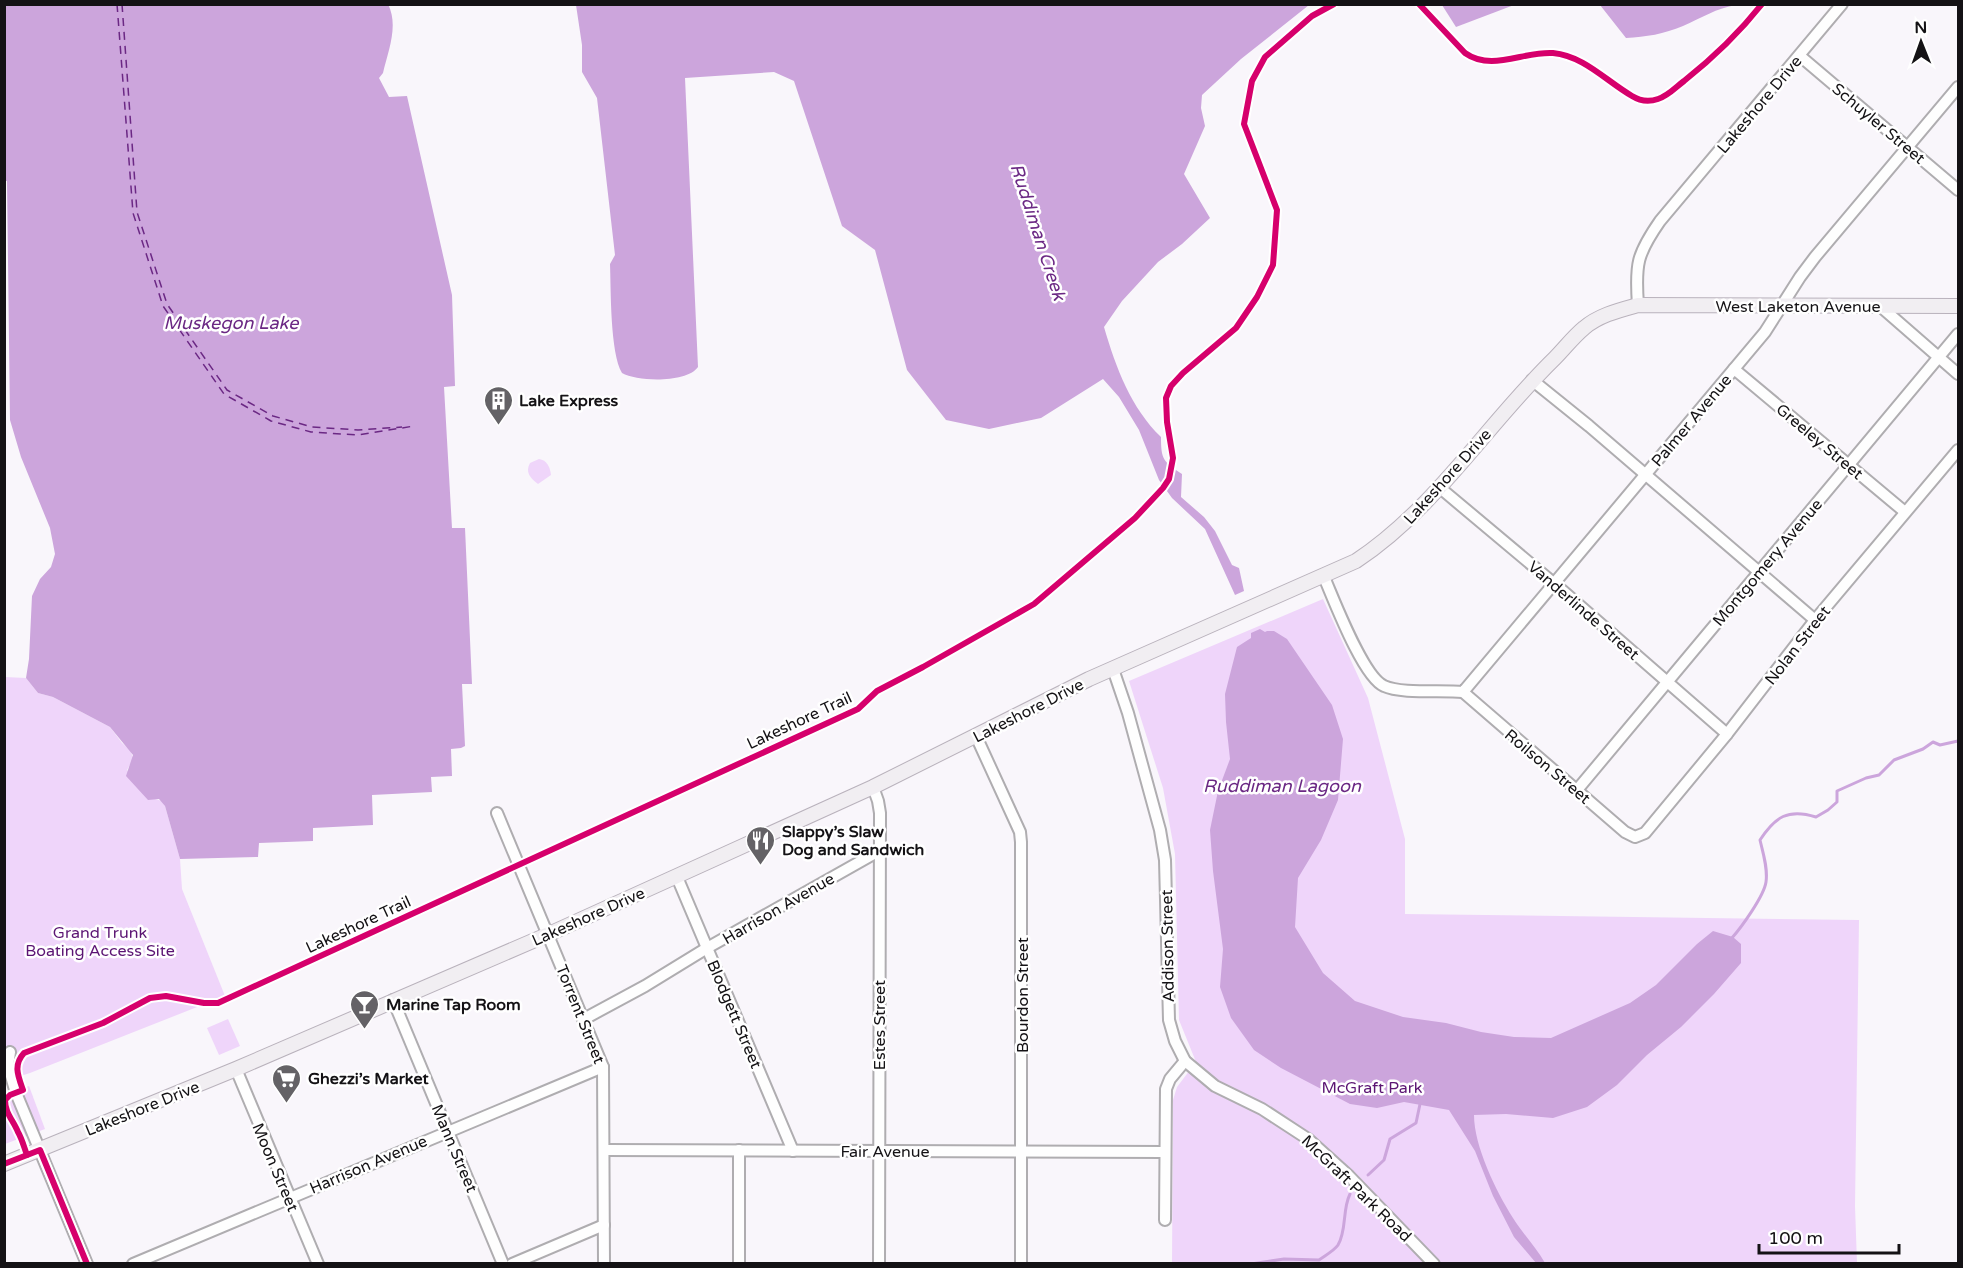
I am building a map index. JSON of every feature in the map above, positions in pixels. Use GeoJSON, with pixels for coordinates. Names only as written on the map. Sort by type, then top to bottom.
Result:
{"type":"FeatureCollection","features":[{"type":"Feature","properties":{"kind":"main road","name":"West Laketon Avenue"},"geometry":{"type":"LineString","coordinates":[[1638,305],[1959,306]]}},
{"type":"Feature","properties":{"kind":"main road","name":"Lakeshore Drive"},"geometry":{"type":"LineString","coordinates":[[4,1164],[236,1069],[677,877],[873,787],[1053,696],[1356,561],[1405,524],[1532,380],[1584,327],[1617,310],[1638,305]]}},
{"type":"Feature","properties":{"kind":"street","name":"Lakeshore Drive"},"geometry":{"type":"LineString","coordinates":[[1638,305],[1638,258],[1644,244],[1660,221],[1842,4]]}},
{"type":"Feature","properties":{"kind":"street","name":"Schuyler Street"},"geometry":{"type":"LineString","coordinates":[[1800,56],[1959,190]]}},
{"type":"Feature","properties":{"kind":"street","name":"Palmer Avenue"},"geometry":{"type":"LineString","coordinates":[[1463,692],[1765,332],[1815,257],[1959,87]]}},
{"type":"Feature","properties":{"kind":"street"},"geometry":{"type":"LineString","coordinates":[[1880,306],[1959,374]]}},
{"type":"Feature","properties":{"kind":"street","name":"Montgomery Avenue"},"geometry":{"type":"LineString","coordinates":[[1577,790],[1959,334]]}},
{"type":"Feature","properties":{"kind":"street","name":"Greeley Street"},"geometry":{"type":"LineString","coordinates":[[1734,369],[1905,512]]}},
{"type":"Feature","properties":{"kind":"street"},"geometry":{"type":"LineString","coordinates":[[1532,380],[1815,620]]}},
{"type":"Feature","properties":{"kind":"street","name":"Nolan Street"},"geometry":{"type":"LineString","coordinates":[[1635,837],[1645,833],[1727,734],[1815,620],[1959,450]]}},
{"type":"Feature","properties":{"kind":"street","name":"Vanderlinde Street"},"geometry":{"type":"LineString","coordinates":[[1439,487],[1727,734]]}},
{"type":"Feature","properties":{"kind":"street"},"geometry":{"type":"LineString","coordinates":[[1324,577],[1371,676],[1390,688],[1463,692]]}},
{"type":"Feature","properties":{"kind":"street","name":"Addison Street"},"geometry":{"type":"LineString","coordinates":[[1113,669],[1128,713],[1160,830],[1165,860],[1169,1020],[1175,1041],[1185,1061]]}},
{"type":"Feature","properties":{"kind":"street","name":"Roilson Street"},"geometry":{"type":"LineString","coordinates":[[1463,692],[1625,832],[1635,837]]}},
{"type":"Feature","properties":{"kind":"street","name":"Bourdon Street"},"geometry":{"type":"LineString","coordinates":[[976,736],[1020,832],[1022,842],[1021,1263]]}},
{"type":"Feature","properties":{"kind":"street","name":"Estes Street"},"geometry":{"type":"LineString","coordinates":[[873,787],[879,808],[879,1263]]}},
{"type":"Feature","properties":{"kind":"street","name":"Torrent Street"},"geometry":{"type":"LineString","coordinates":[[497,813],[585,1019],[603,1067],[604,1263]]}},
{"type":"Feature","properties":{"kind":"street","name":"Harrison Avenue"},"geometry":{"type":"LineString","coordinates":[[585,1019],[879,850]]}},
{"type":"Feature","properties":{"kind":"street","name":"Blodgett Street"},"geometry":{"type":"LineString","coordinates":[[677,877],[793,1150]]}},
{"type":"Feature","properties":{"kind":"street","name":"Mann Street"},"geometry":{"type":"LineString","coordinates":[[393,1000],[503,1263]]}},
{"type":"Feature","properties":{"kind":"street"},"geometry":{"type":"LineString","coordinates":[[10,1052],[8,1066],[13,1085],[87,1263]]}},
{"type":"Feature","properties":{"kind":"street"},"geometry":{"type":"LineString","coordinates":[[1165,1221],[1167,1083],[1185,1061]]}},
{"type":"Feature","properties":{"kind":"street","name":"McGraft Park Road"},"geometry":{"type":"LineString","coordinates":[[1185,1061],[1215,1086],[1262,1109],[1308,1139],[1342,1169],[1434,1263]]}},
{"type":"Feature","properties":{"kind":"street","name":"Harrison Avenue"},"geometry":{"type":"LineString","coordinates":[[134,1263],[603,1067]]}},
{"type":"Feature","properties":{"kind":"street","name":"Moon Street"},"geometry":{"type":"LineString","coordinates":[[236,1069],[318,1263]]}},
{"type":"Feature","properties":{"kind":"street","name":"Fair Avenue"},"geometry":{"type":"LineString","coordinates":[[605,1150],[1165,1152]]}},
{"type":"Feature","properties":{"kind":"street"},"geometry":{"type":"LineString","coordinates":[[739,1150],[739,1263]]}},
{"type":"Feature","properties":{"kind":"street"},"geometry":{"type":"LineString","coordinates":[[512,1263],[604,1225]]}},
{"type":"Feature","properties":{"kind":"green space"},"geometry":{"type":"Polygon","coordinates":[[[539,459],[548,464],[551,475],[538,484],[531,477],[528,469],[530,463],[539,459]]]}},
{"type":"Feature","properties":{"kind":"green space","name":"McGraft Park"},"geometry":{"type":"Polygon","coordinates":[[[1323,599],[1368,698],[1405,839],[1405,914],[1859,920],[1855,1206],[1857,1263],[1172,1263],[1173,1100],[1177,1087],[1196,1062],[1179,1020],[1175,854],[1163,788],[1129,681],[1323,599]]]}},
{"type":"Feature","properties":{"kind":"green space","name":"Grand Trunk Boating Access Site"},"geometry":{"type":"Polygon","coordinates":[[[5,677],[26,678],[38,693],[53,697],[110,727],[131,751],[133,759],[127,770],[165,806],[180,859],[182,889],[225,996],[5,1081],[5,677]]]}},
{"type":"Feature","properties":{"kind":"green space"},"geometry":{"type":"Polygon","coordinates":[[[228,1019],[240,1046],[219,1055],[207,1028],[228,1019]]]}},
{"type":"Feature","properties":{"kind":"green space"},"geometry":{"type":"Polygon","coordinates":[[[29,1086],[45,1129],[5,1144],[5,1095],[29,1086]]]}},
{"type":"Feature","properties":{"kind":"water","name":"Muskegon Lake"},"geometry":{"type":"Polygon","coordinates":[[[388,4],[393,30],[383,73],[379,78],[389,97],[407,96],[452,295],[455,386],[444,387],[452,528],[465,528],[472,684],[462,684],[465,746],[451,749],[452,776],[431,777],[432,792],[372,795],[373,825],[313,828],[313,841],[259,843],[258,857],[180,859],[165,806],[159,799],[148,800],[126,776],[133,755],[110,727],[53,697],[38,693],[26,678],[32,596],[40,579],[51,567],[55,554],[50,528],[21,457],[10,420],[7,181],[4,181],[5,5],[388,4]]]}},
{"type":"Feature","properties":{"kind":"water","name":"Ruddiman Creek"},"geometry":{"type":"Polygon","coordinates":[[[576,5],[1309,5],[1241,59],[1202,95],[1201,108],[1205,126],[1184,174],[1210,218],[1158,262],[1122,301],[1104,327],[1119,372],[1133,400],[1150,426],[1161,437],[1164,459],[1182,474],[1181,497],[1204,517],[1215,531],[1232,565],[1239,568],[1244,591],[1235,595],[1205,529],[1172,498],[1159,480],[1139,430],[1119,397],[1103,379],[1041,418],[989,429],[946,420],[907,370],[875,250],[842,226],[794,81],[774,72],[685,78],[698,367],[684,376],[662,379],[639,378],[622,373],[613,337],[610,264],[615,255],[597,98],[582,72],[582,45],[576,5]]]}},
{"type":"Feature","properties":{"kind":"water"},"geometry":{"type":"Polygon","coordinates":[[[1442,5],[1514,5],[1456,27],[1442,5]]]}},
{"type":"Feature","properties":{"kind":"water"},"geometry":{"type":"Polygon","coordinates":[[[1600,5],[1736,5],[1669,31],[1626,38],[1600,5]]]}},
{"type":"Feature","properties":{"kind":"water","name":"Ruddiman Lagoon"},"geometry":{"type":"Polygon","coordinates":[[[1260,629],[1265,632],[1274,631],[1287,639],[1332,705],[1343,739],[1338,800],[1321,840],[1298,878],[1295,927],[1323,973],[1355,1001],[1403,1017],[1446,1023],[1481,1032],[1514,1037],[1551,1038],[1630,1003],[1656,985],[1713,931],[1733,937],[1741,944],[1741,963],[1714,994],[1617,1085],[1587,1107],[1553,1118],[1506,1114],[1474,1115],[1478,1140],[1493,1182],[1513,1218],[1545,1263],[1536,1263],[1514,1237],[1493,1196],[1475,1151],[1449,1110],[1404,1102],[1377,1108],[1350,1104],[1281,1068],[1254,1050],[1231,1018],[1220,987],[1223,949],[1210,830],[1218,791],[1230,759],[1225,694],[1237,647],[1251,638],[1251,633],[1260,629]]]}},
{"type":"Feature","properties":{"kind":"waterway"},"geometry":{"type":"LineString","coordinates":[[1731,939],[1752,912],[1764,888],[1766,871],[1760,840],[1771,825],[1790,814],[1806,814],[1816,817],[1837,802],[1837,791],[1866,778],[1879,775],[1894,760],[1923,749],[1933,742],[1940,745],[1958,741]]}},
{"type":"Feature","properties":{"kind":"waterway"},"geometry":{"type":"LineString","coordinates":[[1368,1175],[1384,1160],[1390,1139],[1416,1123],[1420,1104]]}},
{"type":"Feature","properties":{"kind":"waterway"},"geometry":{"type":"LineString","coordinates":[[1251,1264],[1284,1259],[1319,1260],[1329,1253],[1341,1239],[1350,1194]]}},
{"type":"Feature","properties":{"kind":"ferry route"},"geometry":{"type":"LineString","coordinates":[[117,4],[133,213],[163,306],[224,394],[271,421],[311,432],[358,435],[414,426]]}},
{"type":"Feature","properties":{"kind":"ferry route"},"geometry":{"type":"LineString","coordinates":[[122,4],[137,212],[167,304],[227,390],[273,416],[312,427],[358,430],[402,427]]}},
{"type":"Feature","properties":{"kind":"cycle path","name":"Lakeshore Trail"},"geometry":{"type":"LineString","coordinates":[[27,1155],[5,1105],[5,1100],[10,1095],[23,1090],[18,1075],[18,1062],[24,1053],[103,1023],[150,998],[166,996],[204,1003],[218,1003],[858,709],[877,691],[1034,604],[1135,518],[1169,479],[1173,458],[1166,398],[1171,386],[1236,328],[1257,297],[1273,265],[1277,210],[1244,124],[1252,81],[1265,57],[1312,16],[1334,4]]}},
{"type":"Feature","properties":{"kind":"cycle path"},"geometry":{"type":"LineString","coordinates":[[1419,4],[1465,53],[1475,58],[1497,61],[1542,53],[1564,55],[1585,64],[1635,98],[1648,101],[1665,96],[1695,72],[1735,35],[1762,4]]}},
{"type":"Feature","properties":{"kind":"cycle path"},"geometry":{"type":"LineString","coordinates":[[4,1164],[40,1150],[87,1264]]}},
{"type":"Feature","properties":{"kind":"place","name":"Lake Express"},"geometry":{"type":"Point","coordinates":[498,426]}},
{"type":"Feature","properties":{"kind":"place","name":"Slappy’s Slaw Dog and Sandwich"},"geometry":{"type":"Point","coordinates":[761,866]}},
{"type":"Feature","properties":{"kind":"place","name":"Marine Tap Room"},"geometry":{"type":"Point","coordinates":[365,1030]}},
{"type":"Feature","properties":{"kind":"place","name":"Ghezzi’s Market"},"geometry":{"type":"Point","coordinates":[287,1104]}}]}
